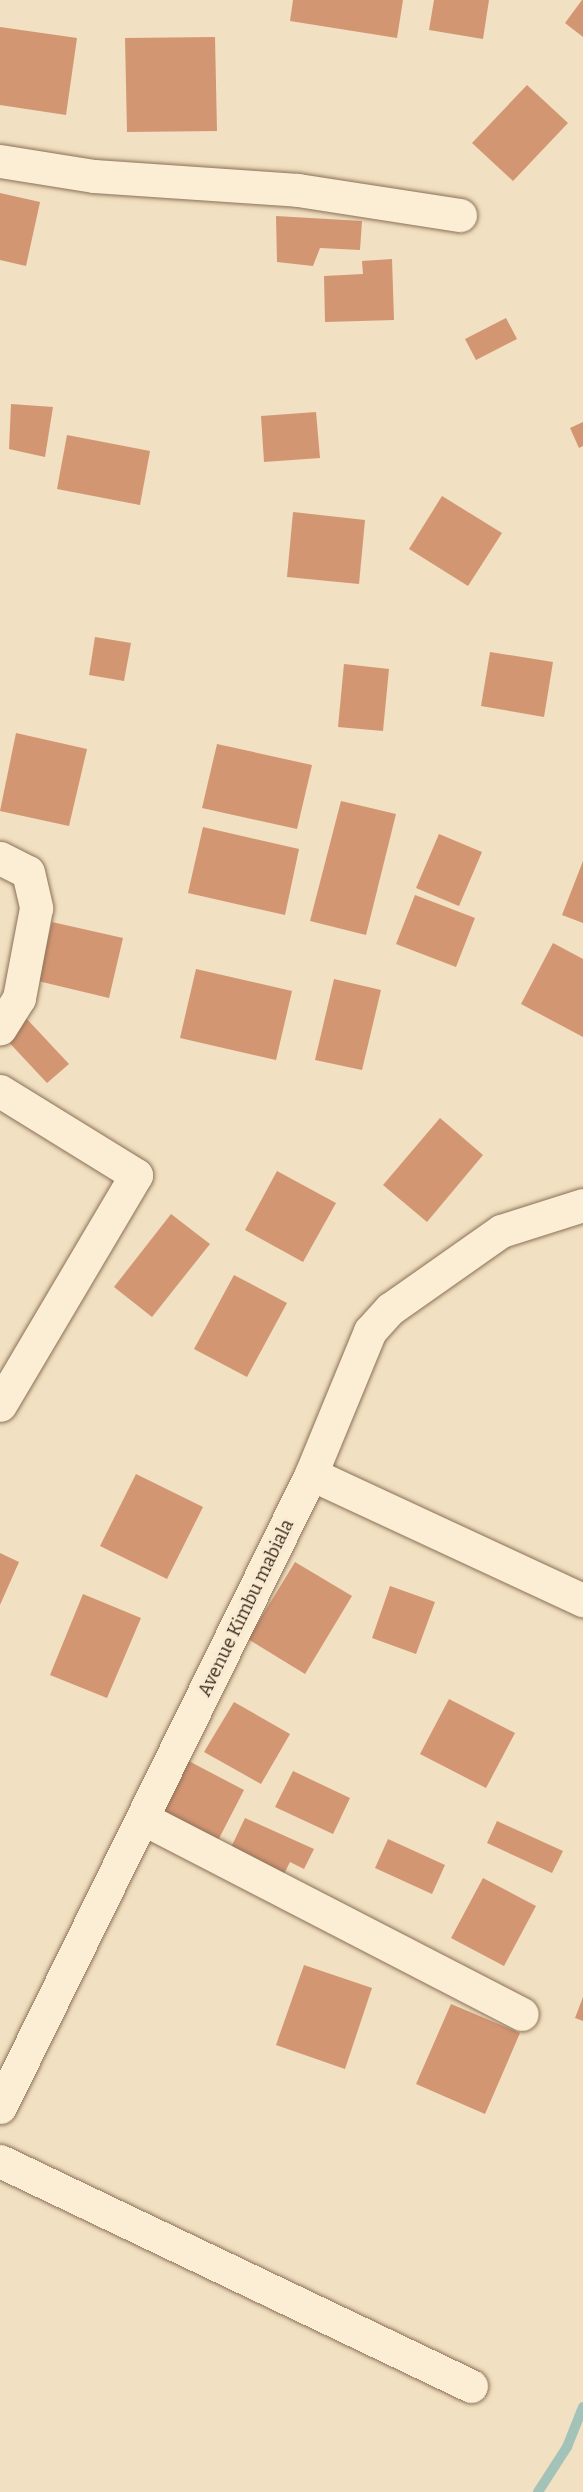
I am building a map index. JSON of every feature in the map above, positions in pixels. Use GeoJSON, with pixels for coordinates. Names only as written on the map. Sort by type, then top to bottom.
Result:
{"type":"FeatureCollection","features":[{"type":"Feature","properties":{"kind":"street"},"geometry":{"type":"LineString","coordinates":[[0,161],[94,176],[298,190],[460,215]]}},
{"type":"Feature","properties":{"kind":"street"},"geometry":{"type":"LineString","coordinates":[[0,858],[28,872],[36,908],[19,998],[0,1028]]}},
{"type":"Feature","properties":{"kind":"street"},"geometry":{"type":"LineString","coordinates":[[0,1091],[136,1175],[0,1405]]}},
{"type":"Feature","properties":{"kind":"street","name":"Avenue Kimbu mabiala"},"geometry":{"type":"LineString","coordinates":[[0,2107],[144,1819],[311,1474],[370,1331],[390,1309],[501,1231],[583,1205]]}},
{"type":"Feature","properties":{"kind":"street"},"geometry":{"type":"LineString","coordinates":[[311,1474],[583,1600]]}},
{"type":"Feature","properties":{"kind":"street"},"geometry":{"type":"LineString","coordinates":[[144,1819],[522,2014]]}},
{"type":"Feature","properties":{"kind":"street"},"geometry":{"type":"LineString","coordinates":[[0,2162],[471,2386]]}},
{"type":"Feature","properties":{"kind":"building"},"geometry":{"type":"Polygon","coordinates":[[[293,0],[403,0],[397,38],[290,21],[293,0]]]}},
{"type":"Feature","properties":{"kind":"building"},"geometry":{"type":"Polygon","coordinates":[[[434,0],[489,0],[483,39],[429,30],[434,0]]]}},
{"type":"Feature","properties":{"kind":"building"},"geometry":{"type":"Polygon","coordinates":[[[583,0],[583,37],[565,23],[583,0]]]}},
{"type":"Feature","properties":{"kind":"building"},"geometry":{"type":"Polygon","coordinates":[[[0,27],[77,38],[66,115],[0,105],[0,27]]]}},
{"type":"Feature","properties":{"kind":"building"},"geometry":{"type":"Polygon","coordinates":[[[215,37],[217,131],[127,132],[125,38],[215,37]]]}},
{"type":"Feature","properties":{"kind":"building"},"geometry":{"type":"Polygon","coordinates":[[[527,85],[568,123],[513,181],[472,143],[527,85]]]}},
{"type":"Feature","properties":{"kind":"building"},"geometry":{"type":"Polygon","coordinates":[[[0,193],[40,202],[26,266],[0,260],[0,193]]]}},
{"type":"Feature","properties":{"kind":"building"},"geometry":{"type":"Polygon","coordinates":[[[276,216],[362,221],[360,250],[320,248],[313,266],[277,262],[276,216]]]}},
{"type":"Feature","properties":{"kind":"building"},"geometry":{"type":"Polygon","coordinates":[[[392,259],[394,320],[325,322],[324,276],[363,274],[362,261],[392,259]]]}},
{"type":"Feature","properties":{"kind":"building"},"geometry":{"type":"Polygon","coordinates":[[[506,318],[517,339],[476,360],[465,339],[506,318]]]}},
{"type":"Feature","properties":{"kind":"building"},"geometry":{"type":"Polygon","coordinates":[[[11,404],[53,407],[45,457],[9,449],[11,404]]]}},
{"type":"Feature","properties":{"kind":"building"},"geometry":{"type":"Polygon","coordinates":[[[316,412],[320,458],[264,462],[261,416],[316,412]]]}},
{"type":"Feature","properties":{"kind":"building"},"geometry":{"type":"Polygon","coordinates":[[[583,422],[583,446],[579,448],[570,428],[583,422]]]}},
{"type":"Feature","properties":{"kind":"building"},"geometry":{"type":"Polygon","coordinates":[[[67,435],[150,451],[140,505],[57,489],[67,435]]]}},
{"type":"Feature","properties":{"kind":"building"},"geometry":{"type":"Polygon","coordinates":[[[442,496],[502,533],[468,586],[409,549],[442,496]]]}},
{"type":"Feature","properties":{"kind":"building"},"geometry":{"type":"Polygon","coordinates":[[[293,512],[365,520],[359,584],[287,577],[293,512]]]}},
{"type":"Feature","properties":{"kind":"building"},"geometry":{"type":"Polygon","coordinates":[[[95,637],[131,643],[124,681],[89,675],[95,637]]]}},
{"type":"Feature","properties":{"kind":"building"},"geometry":{"type":"Polygon","coordinates":[[[490,652],[553,662],[544,717],[481,706],[490,652]]]}},
{"type":"Feature","properties":{"kind":"building"},"geometry":{"type":"Polygon","coordinates":[[[344,664],[389,669],[383,731],[338,727],[344,664]]]}},
{"type":"Feature","properties":{"kind":"building"},"geometry":{"type":"Polygon","coordinates":[[[16,733],[87,749],[69,826],[0,811],[16,733]]]}},
{"type":"Feature","properties":{"kind":"building"},"geometry":{"type":"Polygon","coordinates":[[[217,744],[312,765],[297,829],[202,808],[217,744]]]}},
{"type":"Feature","properties":{"kind":"building"},"geometry":{"type":"Polygon","coordinates":[[[341,801],[396,814],[366,935],[310,921],[341,801]]]}},
{"type":"Feature","properties":{"kind":"building"},"geometry":{"type":"Polygon","coordinates":[[[203,827],[299,849],[285,915],[188,893],[203,827]]]}},
{"type":"Feature","properties":{"kind":"building"},"geometry":{"type":"Polygon","coordinates":[[[439,834],[482,852],[459,906],[416,888],[439,834]]]}},
{"type":"Feature","properties":{"kind":"building"},"geometry":{"type":"Polygon","coordinates":[[[583,861],[583,923],[562,915],[583,861]]]}},
{"type":"Feature","properties":{"kind":"building"},"geometry":{"type":"Polygon","coordinates":[[[415,895],[475,918],[456,967],[396,944],[415,895]]]}},
{"type":"Feature","properties":{"kind":"building"},"geometry":{"type":"Polygon","coordinates":[[[52,922],[123,938],[109,998],[38,981],[52,922]]]}},
{"type":"Feature","properties":{"kind":"building"},"geometry":{"type":"Polygon","coordinates":[[[553,943],[583,959],[583,1037],[521,1004],[553,943]]]}},
{"type":"Feature","properties":{"kind":"building"},"geometry":{"type":"Polygon","coordinates":[[[196,969],[292,991],[276,1060],[180,1038],[196,969]]]}},
{"type":"Feature","properties":{"kind":"building"},"geometry":{"type":"Polygon","coordinates":[[[334,979],[381,990],[362,1070],[315,1060],[334,979]]]}},
{"type":"Feature","properties":{"kind":"building"},"geometry":{"type":"Polygon","coordinates":[[[25,1017],[69,1064],[47,1083],[3,1036],[25,1017]]]}},
{"type":"Feature","properties":{"kind":"building"},"geometry":{"type":"Polygon","coordinates":[[[440,1118],[483,1155],[427,1222],[383,1185],[440,1118]]]}},
{"type":"Feature","properties":{"kind":"building"},"geometry":{"type":"Polygon","coordinates":[[[277,1171],[336,1203],[303,1262],[245,1230],[277,1171]]]}},
{"type":"Feature","properties":{"kind":"building"},"geometry":{"type":"Polygon","coordinates":[[[171,1214],[210,1244],[152,1317],[114,1287],[171,1214]]]}},
{"type":"Feature","properties":{"kind":"building"},"geometry":{"type":"Polygon","coordinates":[[[234,1275],[287,1303],[247,1377],[194,1349],[234,1275]]]}},
{"type":"Feature","properties":{"kind":"building"},"geometry":{"type":"Polygon","coordinates":[[[136,1474],[203,1507],[167,1579],[100,1546],[136,1474]]]}},
{"type":"Feature","properties":{"kind":"building"},"geometry":{"type":"Polygon","coordinates":[[[0,1553],[19,1562],[0,1605],[0,1553]]]}},
{"type":"Feature","properties":{"kind":"building"},"geometry":{"type":"Polygon","coordinates":[[[295,1562],[352,1596],[305,1674],[248,1639],[295,1562]]]}},
{"type":"Feature","properties":{"kind":"building"},"geometry":{"type":"Polygon","coordinates":[[[390,1586],[435,1602],[416,1654],[372,1638],[390,1586]]]}},
{"type":"Feature","properties":{"kind":"building"},"geometry":{"type":"Polygon","coordinates":[[[83,1594],[141,1618],[107,1698],[50,1675],[83,1594]]]}},
{"type":"Feature","properties":{"kind":"building"},"geometry":{"type":"Polygon","coordinates":[[[449,1699],[515,1733],[486,1788],[420,1754],[449,1699]]]}},
{"type":"Feature","properties":{"kind":"building"},"geometry":{"type":"Polygon","coordinates":[[[234,1702],[290,1734],[261,1784],[204,1752],[234,1702]]]}},
{"type":"Feature","properties":{"kind":"building"},"geometry":{"type":"Polygon","coordinates":[[[183,1758],[244,1790],[212,1852],[150,1820],[183,1758]]]}},
{"type":"Feature","properties":{"kind":"building"},"geometry":{"type":"Polygon","coordinates":[[[293,1771],[350,1798],[333,1834],[275,1807],[293,1771]]]}},
{"type":"Feature","properties":{"kind":"building"},"geometry":{"type":"Polygon","coordinates":[[[245,1818],[314,1849],[304,1869],[290,1862],[281,1880],[227,1856],[245,1818]]]}},
{"type":"Feature","properties":{"kind":"building"},"geometry":{"type":"Polygon","coordinates":[[[497,1821],[563,1851],[552,1873],[487,1843],[497,1821]]]}},
{"type":"Feature","properties":{"kind":"building"},"geometry":{"type":"Polygon","coordinates":[[[388,1839],[445,1865],[432,1894],[375,1868],[388,1839]]]}},
{"type":"Feature","properties":{"kind":"building"},"geometry":{"type":"Polygon","coordinates":[[[483,1878],[536,1906],[504,1966],[451,1938],[483,1878]]]}},
{"type":"Feature","properties":{"kind":"building"},"geometry":{"type":"Polygon","coordinates":[[[304,1965],[372,1988],[345,2069],[276,2045],[304,1965]]]}},
{"type":"Feature","properties":{"kind":"building"},"geometry":{"type":"Polygon","coordinates":[[[583,1997],[583,2021],[575,2018],[583,1997]]]}},
{"type":"Feature","properties":{"kind":"building"},"geometry":{"type":"Polygon","coordinates":[[[451,2004],[520,2033],[485,2114],[416,2084],[451,2004]]]}},
{"type":"Feature","properties":{"kind":"waterway"},"geometry":{"type":"LineString","coordinates":[[538,2492],[567,2447],[583,2407]]}}]}
